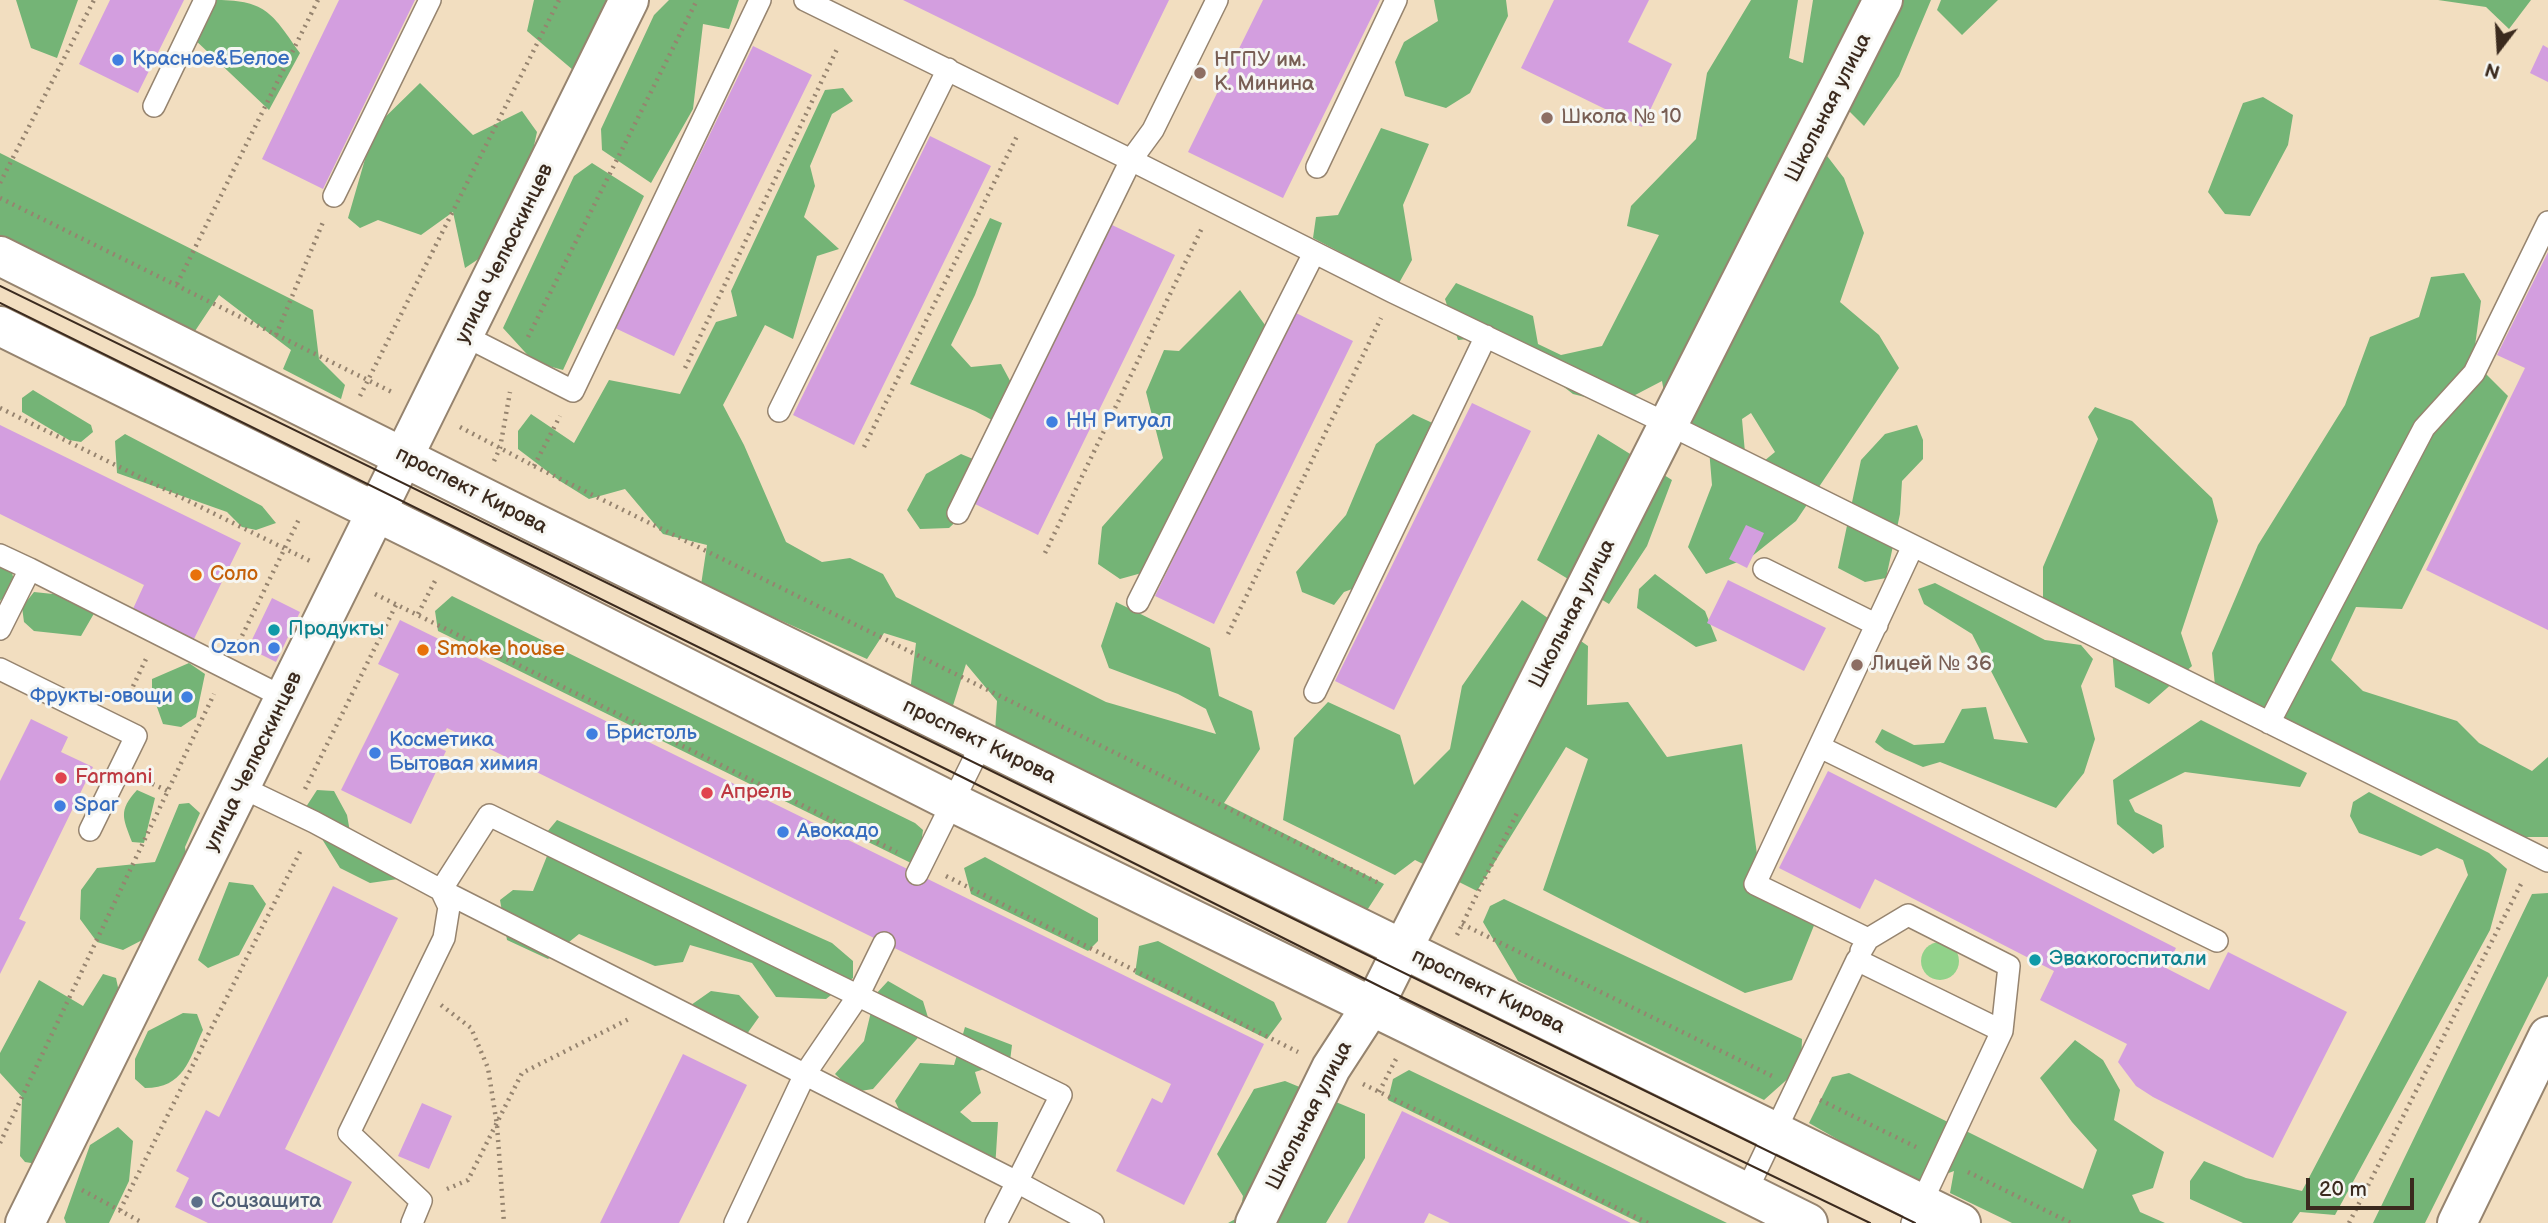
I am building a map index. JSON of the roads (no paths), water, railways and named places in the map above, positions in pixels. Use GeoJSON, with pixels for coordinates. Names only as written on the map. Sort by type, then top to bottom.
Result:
{"type":"FeatureCollection","features":[{"type":"Feature","properties":{"kind":"street","name":"улица Челюскинцев"},"geometry":{"type":"LineString","coordinates":[[25,1223],[378,513],[629,0]]}},
{"type":"Feature","properties":{"kind":"street","name":"Школьная улица"},"geometry":{"type":"LineString","coordinates":[[1255,1223],[1331,1068],[1383,988],[1883,0]]}},
{"type":"Feature","properties":{"kind":"street","name":"проспект Кирова"},"geometry":{"type":"LineString","coordinates":[[0,256],[982,743],[1775,1131],[1916,1213],[1961,1223]]}},
{"type":"Feature","properties":{"kind":"street"},"geometry":{"type":"LineString","coordinates":[[0,326],[952,802],[1808,1223]]}},
{"type":"Feature","properties":{"kind":"street"},"geometry":{"type":"LineString","coordinates":[[2457,1223],[2548,1036]]}},
{"type":"Feature","properties":{"kind":"lane"},"geometry":{"type":"LineString","coordinates":[[154,106],[205,0]]}},
{"type":"Feature","properties":{"kind":"lane"},"geometry":{"type":"LineString","coordinates":[[334,196],[430,0]]}},
{"type":"Feature","properties":{"kind":"lane"},"geometry":{"type":"LineString","coordinates":[[465,336],[573,391],[760,0]]}},
{"type":"Feature","properties":{"kind":"lane"},"geometry":{"type":"LineString","coordinates":[[805,0],[2542,858]]}},
{"type":"Feature","properties":{"kind":"lane"},"geometry":{"type":"LineString","coordinates":[[958,513],[1131,160],[1153,130],[1217,0]]}},
{"type":"Feature","properties":{"kind":"lane"},"geometry":{"type":"LineString","coordinates":[[1317,167],[1396,0]]}},
{"type":"Feature","properties":{"kind":"lane"},"geometry":{"type":"LineString","coordinates":[[779,411],[948,69]]}},
{"type":"Feature","properties":{"kind":"lane"},"geometry":{"type":"LineString","coordinates":[[2269,723],[2424,428],[2474,373],[2548,222]]}},
{"type":"Feature","properties":{"kind":"lane"},"geometry":{"type":"LineString","coordinates":[[1138,602],[1314,253]]}},
{"type":"Feature","properties":{"kind":"lane"},"geometry":{"type":"LineString","coordinates":[[1315,692],[1486,336]]}},
{"type":"Feature","properties":{"kind":"lane"},"geometry":{"type":"LineString","coordinates":[[1867,939],[1755,884],[1913,547]]}},
{"type":"Feature","properties":{"kind":"lane"},"geometry":{"type":"LineString","coordinates":[[0,555],[285,698]]}},
{"type":"Feature","properties":{"kind":"lane"},"geometry":{"type":"LineString","coordinates":[[0,629],[30,569]]}},
{"type":"Feature","properties":{"kind":"lane"},"geometry":{"type":"LineString","coordinates":[[1764,569],[1877,625]]}},
{"type":"Feature","properties":{"kind":"lane"},"geometry":{"type":"LineString","coordinates":[[0,669],[136,736],[90,830]]}},
{"type":"Feature","properties":{"kind":"lane"},"geometry":{"type":"LineString","coordinates":[[919,869],[982,743]]}},
{"type":"Feature","properties":{"kind":"lane"},"geometry":{"type":"LineString","coordinates":[[1820,747],[2217,941]]}},
{"type":"Feature","properties":{"kind":"lane"},"geometry":{"type":"LineString","coordinates":[[241,787],[1093,1223]]}},
{"type":"Feature","properties":{"kind":"lane"},"geometry":{"type":"LineString","coordinates":[[440,890],[489,815],[1061,1095],[996,1223]]}},
{"type":"Feature","properties":{"kind":"lane"},"geometry":{"type":"LineString","coordinates":[[412,1223],[421,1201],[349,1133],[444,938],[449,907],[440,890]]}},
{"type":"Feature","properties":{"kind":"lane"},"geometry":{"type":"LineString","coordinates":[[1746,1192],[1867,939],[1908,915],[2009,966],[2002,1031],[1916,1213]]}},
{"type":"Feature","properties":{"kind":"lane"},"geometry":{"type":"LineString","coordinates":[[735,1223],[805,1074],[858,996],[884,943]]}},
{"type":"Feature","properties":{"kind":"lane"},"geometry":{"type":"LineString","coordinates":[[1857,960],[2002,1031]]}},
{"type":"Feature","properties":{"kind":"tram line"},"geometry":{"type":"LineString","coordinates":[[0,286],[1915,1223]]}},
{"type":"Feature","properties":{"kind":"tram line"},"geometry":{"type":"LineString","coordinates":[[0,303],[964,778],[1383,988],[1870,1223]]}},
{"type":"Feature","properties":{"kind":"place","name":"Красное&Белое"},"geometry":{"type":"Point","coordinates":[118,60]}},
{"type":"Feature","properties":{"kind":"place","name":"НГПУ им. К. Минина"},"geometry":{"type":"Point","coordinates":[1200,73]}},
{"type":"Feature","properties":{"kind":"place","name":"Школа № 10"},"geometry":{"type":"Point","coordinates":[1547,118]}},
{"type":"Feature","properties":{"kind":"place","name":"НН Ритуал"},"geometry":{"type":"Point","coordinates":[1052,422]}},
{"type":"Feature","properties":{"kind":"place","name":"Соло"},"geometry":{"type":"Point","coordinates":[196,575]}},
{"type":"Feature","properties":{"kind":"place","name":"Продукты"},"geometry":{"type":"Point","coordinates":[274,630]}},
{"type":"Feature","properties":{"kind":"place","name":"Ozon"},"geometry":{"type":"Point","coordinates":[274,648]}},
{"type":"Feature","properties":{"kind":"place","name":"Smoke house"},"geometry":{"type":"Point","coordinates":[423,650]}},
{"type":"Feature","properties":{"kind":"place","name":"Лицей № 36"},"geometry":{"type":"Point","coordinates":[1857,665]}},
{"type":"Feature","properties":{"kind":"place","name":"Фрукты-овощи"},"geometry":{"type":"Point","coordinates":[187,697]}},
{"type":"Feature","properties":{"kind":"place","name":"Бристоль"},"geometry":{"type":"Point","coordinates":[592,734]}},
{"type":"Feature","properties":{"kind":"place","name":"Косметика Бытовая химия"},"geometry":{"type":"Point","coordinates":[375,753]}},
{"type":"Feature","properties":{"kind":"place","name":"Farmani"},"geometry":{"type":"Point","coordinates":[61,778]}},
{"type":"Feature","properties":{"kind":"place","name":"Апрель"},"geometry":{"type":"Point","coordinates":[707,793]}},
{"type":"Feature","properties":{"kind":"place","name":"Spar"},"geometry":{"type":"Point","coordinates":[60,806]}},
{"type":"Feature","properties":{"kind":"place","name":"Авокадо"},"geometry":{"type":"Point","coordinates":[783,832]}},
{"type":"Feature","properties":{"kind":"place","name":"Эвакогоспитали"},"geometry":{"type":"Point","coordinates":[2035,960]}},
{"type":"Feature","properties":{"kind":"place","name":"Соцзащита"},"geometry":{"type":"Point","coordinates":[197,1202]}}]}
